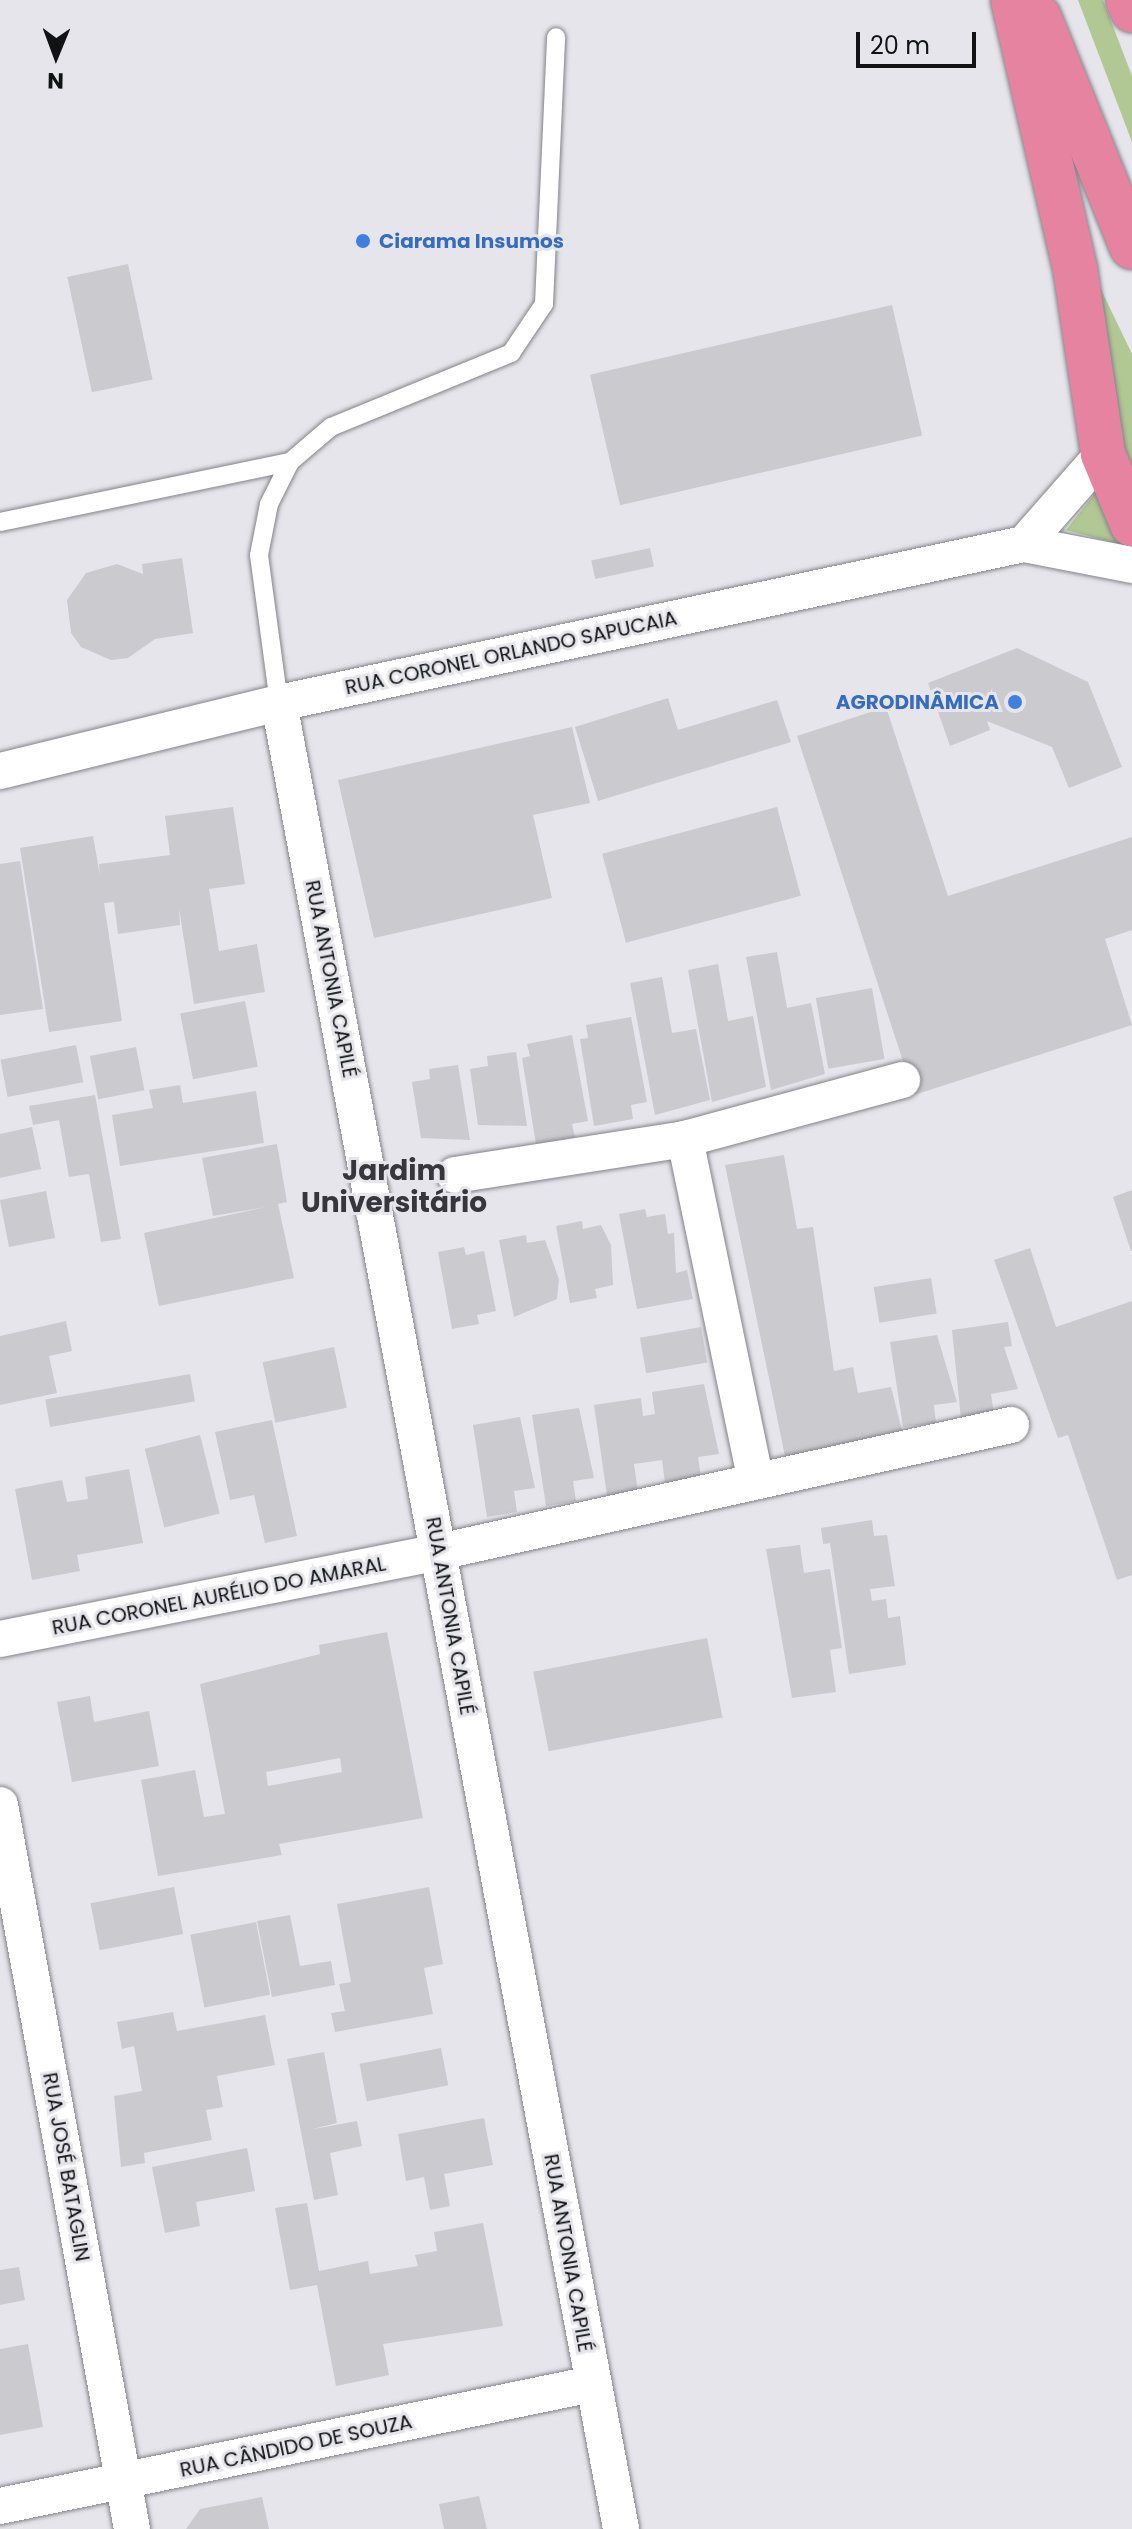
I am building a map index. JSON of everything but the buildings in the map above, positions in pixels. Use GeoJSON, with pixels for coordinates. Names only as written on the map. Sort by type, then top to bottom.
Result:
{"type":"FeatureCollection","features":[{"type":"Feature","properties":{"kind":"highway"},"geometry":{"type":"LineString","coordinates":[[1013,0],[1075,268],[1103,454],[1132,524]]}},
{"type":"Feature","properties":{"kind":"highway"},"geometry":{"type":"LineString","coordinates":[[1032,0],[1132,247]]}},
{"type":"Feature","properties":{"kind":"highway"},"geometry":{"type":"LineString","coordinates":[[1128,0],[1132,10]]}},
{"type":"Feature","properties":{"kind":"street"},"geometry":{"type":"LineString","coordinates":[[1024,544],[1103,454]]}},
{"type":"Feature","properties":{"kind":"street"},"geometry":{"type":"LineString","coordinates":[[1024,544],[1132,565]]}},
{"type":"Feature","properties":{"kind":"street","name":"RUA CORONEL ORLANDO SAPUCAIA"},"geometry":{"type":"LineString","coordinates":[[0,771],[279,703],[1024,544]]}},
{"type":"Feature","properties":{"kind":"street","name":"RUA ANTONIA CAPILÉ"},"geometry":{"type":"LineString","coordinates":[[279,703],[621,2529]]}},
{"type":"Feature","properties":{"kind":"street"},"geometry":{"type":"LineString","coordinates":[[455,1175],[685,1139],[902,1080]]}},
{"type":"Feature","properties":{"kind":"street"},"geometry":{"type":"LineString","coordinates":[[685,1139],[755,1478]]}},
{"type":"Feature","properties":{"kind":"street","name":"RUA CORONEL AURÉLIO DO AMARAL"},"geometry":{"type":"LineString","coordinates":[[0,1639],[439,1552],[755,1478],[1011,1425]]}},
{"type":"Feature","properties":{"kind":"street","name":"RUA JOSÉ BATAGLIN"},"geometry":{"type":"LineString","coordinates":[[0,1805],[132,2529]]}},
{"type":"Feature","properties":{"kind":"street","name":"RUA CÂNDIDO DE SOUZA"},"geometry":{"type":"LineString","coordinates":[[0,2506],[592,2384]]}},
{"type":"Feature","properties":{"kind":"lane"},"geometry":{"type":"LineString","coordinates":[[279,703],[259,555],[269,504],[290,462],[331,427],[476,371],[529,334],[544,304],[556,37]]}},
{"type":"Feature","properties":{"kind":"lane"},"geometry":{"type":"LineString","coordinates":[[0,522],[290,462]]}},
{"type":"Feature","properties":{"kind":"green space"},"geometry":{"type":"Polygon","coordinates":[[[1078,0],[1103,0],[1132,76],[1132,142],[1078,0]]]}},
{"type":"Feature","properties":{"kind":"green space"},"geometry":{"type":"Polygon","coordinates":[[[1096,279],[1132,354],[1132,475],[1114,429],[1096,279]]]}},
{"type":"Feature","properties":{"kind":"green space"},"geometry":{"type":"Polygon","coordinates":[[[1097,491],[1125,541],[1123,545],[1066,530],[1097,491]]]}},
{"type":"Feature","properties":{"kind":"place","name":"Ciarama Insumos"},"geometry":{"type":"Point","coordinates":[363,241]}},
{"type":"Feature","properties":{"kind":"place","name":"AGRODINÂMICA"},"geometry":{"type":"Point","coordinates":[1015,702]}},
{"type":"Feature","properties":{"kind":"district","name":"Jardim Universitário"},"geometry":{"type":"Point","coordinates":[394,1187]}}]}
